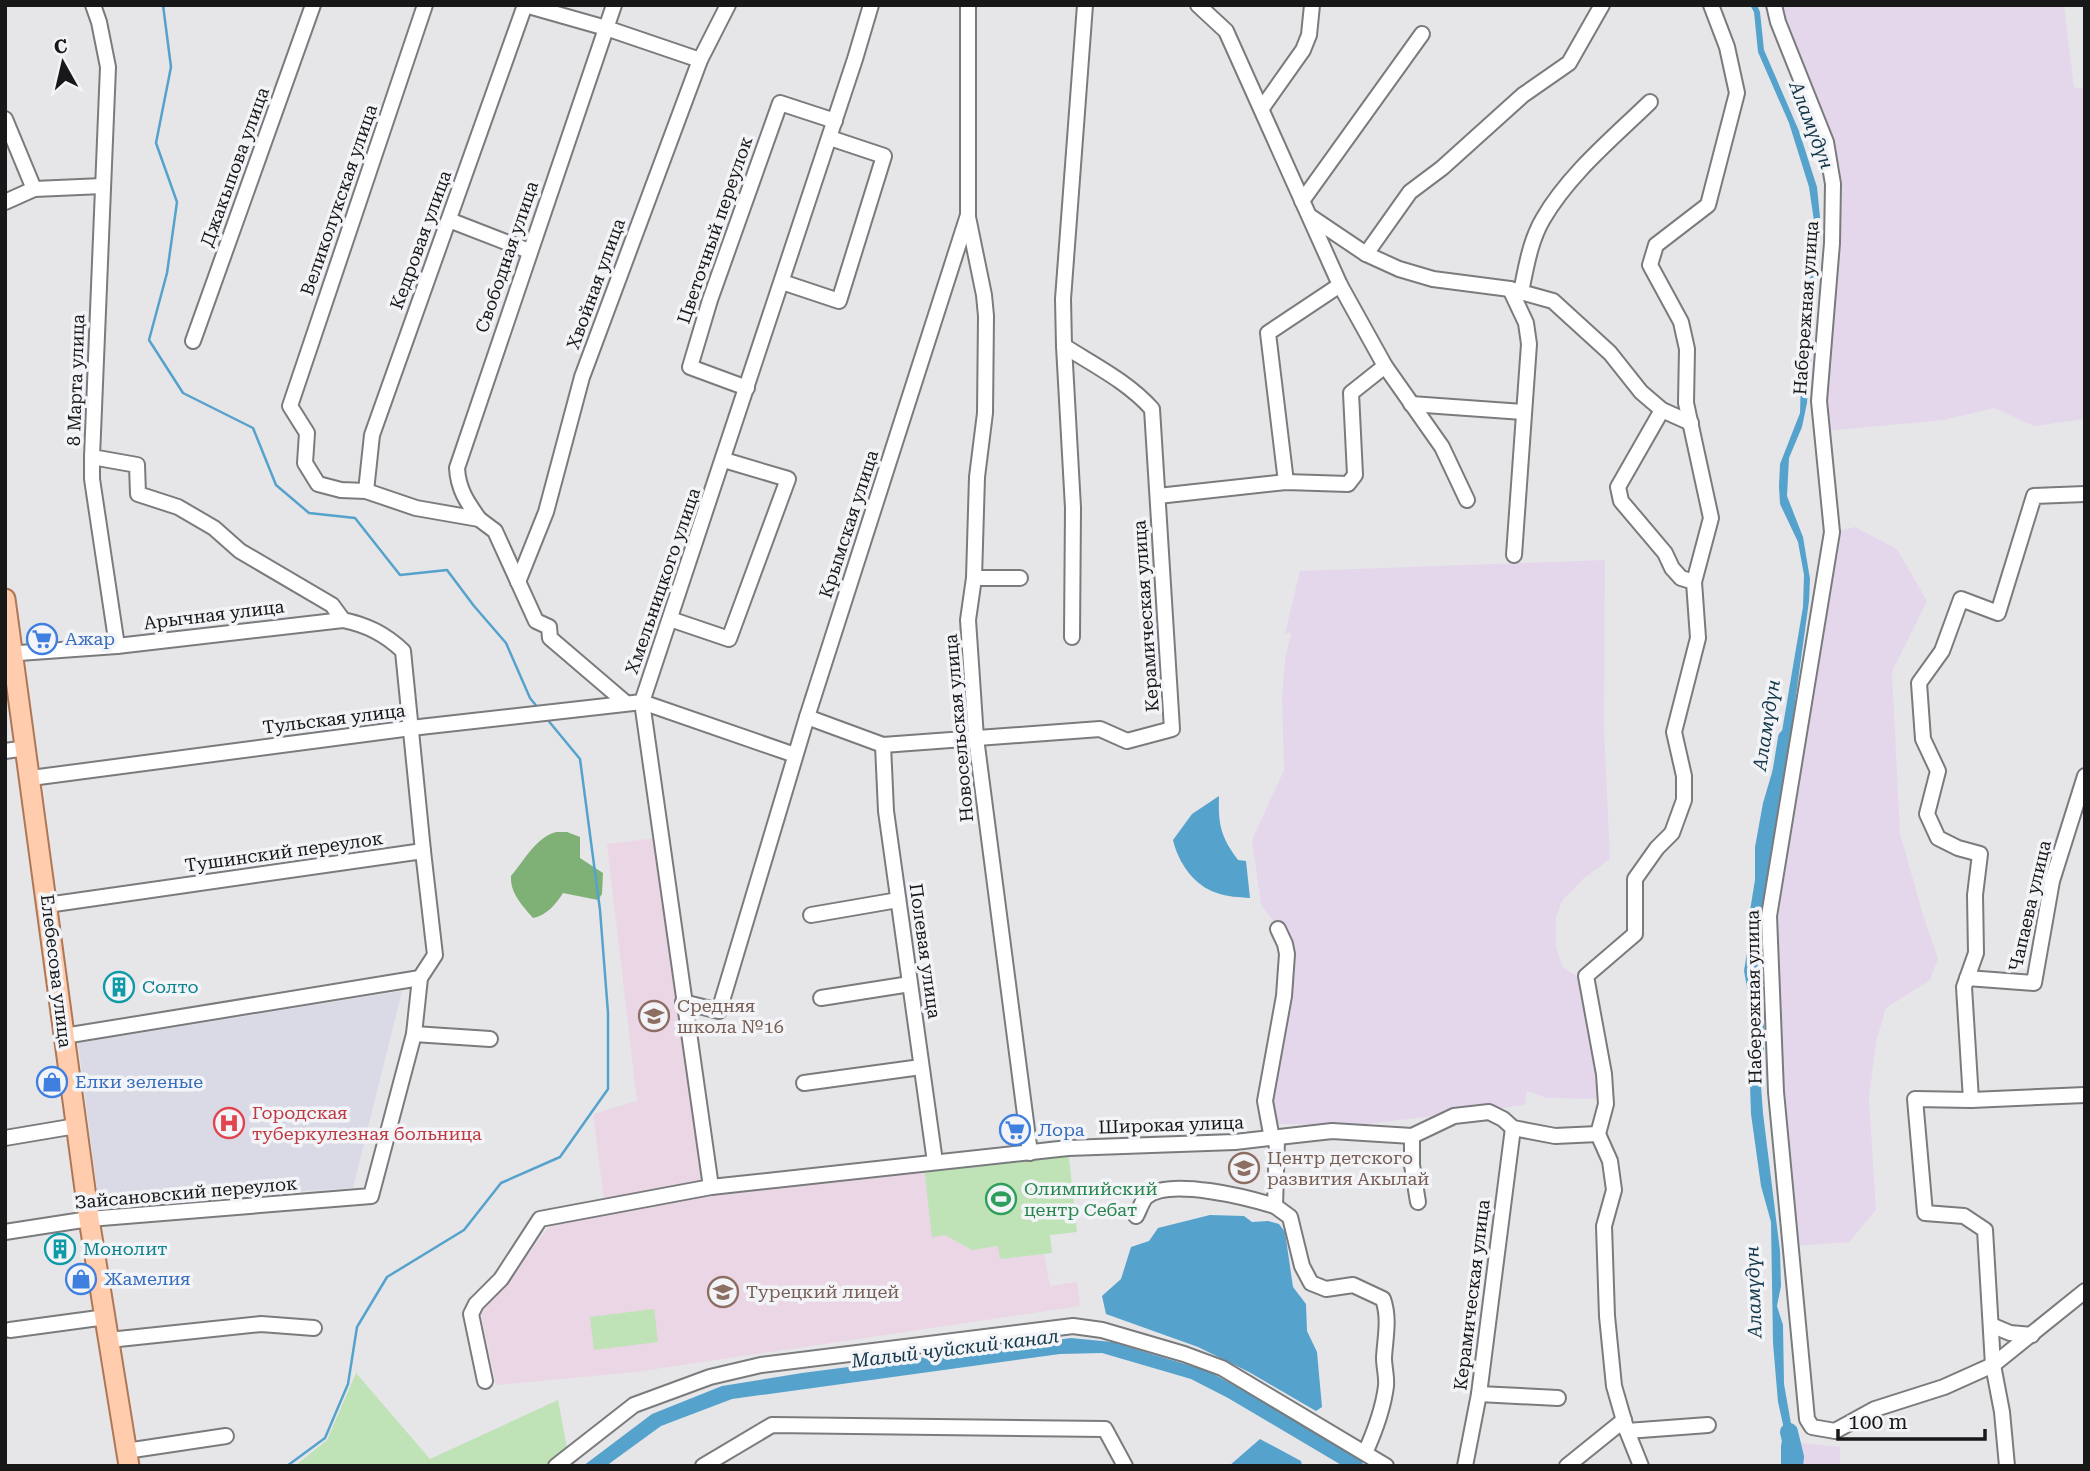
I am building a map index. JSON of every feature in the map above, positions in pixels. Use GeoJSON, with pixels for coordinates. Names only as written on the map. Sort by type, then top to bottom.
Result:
{"type":"FeatureCollection","features":[{"type":"Feature","properties":{"kind":"main road","name":"Елебесова улица"},"geometry":{"type":"LineString","coordinates":[[5,599],[9,654],[27,748],[89,1219],[128,1458]]}},
{"type":"Feature","properties":{"kind":"street","name":"8 Марта улица"},"geometry":{"type":"LineString","coordinates":[[93,5],[108,67],[93,457],[137,465],[138,494],[178,507],[214,528],[240,551],[332,605],[343,620],[362,624],[381,633],[403,651],[411,728]]}},
{"type":"Feature","properties":{"kind":"street","name":"Джакыпова улица"},"geometry":{"type":"LineString","coordinates":[[193,341],[313,5]]}},
{"type":"Feature","properties":{"kind":"street","name":"Великолукская улица"},"geometry":{"type":"LineString","coordinates":[[366,491],[341,490],[318,484],[305,463],[307,433],[290,406],[425,5]]}},
{"type":"Feature","properties":{"kind":"street","name":"Кедровая улица"},"geometry":{"type":"LineString","coordinates":[[366,491],[372,435],[525,5],[606,28],[700,60]]}},
{"type":"Feature","properties":{"kind":"street","name":"Свободная улица"},"geometry":{"type":"LineString","coordinates":[[479,519],[464,499],[458,483],[457,468],[614,5]]}},
{"type":"Feature","properties":{"kind":"street","name":"Хвойная улица"},"geometry":{"type":"LineString","coordinates":[[518,582],[546,512],[582,377],[700,60],[728,5]]}},
{"type":"Feature","properties":{"kind":"street","name":"Хмельницкого улица"},"geometry":{"type":"LineString","coordinates":[[711,1187],[642,702],[830,138],[871,5]]}},
{"type":"Feature","properties":{"kind":"street","name":"Крымская улица"},"geometry":{"type":"LineString","coordinates":[[683,1002],[719,1011],[795,755],[968,215],[968,5]]}},
{"type":"Feature","properties":{"kind":"street"},"geometry":{"type":"LineString","coordinates":[[1072,637],[1073,509],[1063,299],[1085,5]]}},
{"type":"Feature","properties":{"kind":"street"},"geometry":{"type":"LineString","coordinates":[[1198,5],[1226,31],[1340,285],[1385,366],[1442,447],[1467,500]]}},
{"type":"Feature","properties":{"kind":"street"},"geometry":{"type":"LineString","coordinates":[[1262,108],[1303,50],[1310,35],[1312,5]]}},
{"type":"Feature","properties":{"kind":"street"},"geometry":{"type":"LineString","coordinates":[[1366,254],[1409,192],[1442,168],[1523,94],[1569,63],[1602,5]]}},
{"type":"Feature","properties":{"kind":"street"},"geometry":{"type":"LineString","coordinates":[[1641,1466],[1614,1386],[1607,1316],[1604,1226],[1614,1190],[1610,1161],[1598,1135],[1606,1104],[1604,1074],[1586,976],[1635,934],[1635,879],[1657,848],[1672,833],[1684,800],[1684,776],[1674,732],[1698,638],[1694,582],[1711,518],[1686,404],[1686,349],[1681,322],[1650,265],[1656,245],[1708,205],[1737,93],[1727,47],[1711,5]]}},
{"type":"Feature","properties":{"kind":"street","name":"Набережная улица"},"geometry":{"type":"LineString","coordinates":[[1774,5],[1826,142],[1833,184],[1832,243],[1819,401],[1832,532],[1769,916],[1776,1092],[1807,1419],[1812,1427],[1835,1431],[1875,1409],[1944,1387],[1993,1365],[2085,1291]]}},
{"type":"Feature","properties":{"kind":"street"},"geometry":{"type":"LineString","coordinates":[[1302,201],[1422,34]]}},
{"type":"Feature","properties":{"kind":"street"},"geometry":{"type":"LineString","coordinates":[[1514,555],[1529,344],[1516,291],[1542,220],[1570,181],[1650,102]]}},
{"type":"Feature","properties":{"kind":"street","name":"Цветочный переулок"},"geometry":{"type":"LineString","coordinates":[[747,388],[690,367],[710,300],[780,103],[835,121]]}},
{"type":"Feature","properties":{"kind":"street"},"geometry":{"type":"LineString","coordinates":[[5,119],[34,189]]}},
{"type":"Feature","properties":{"kind":"street"},"geometry":{"type":"LineString","coordinates":[[782,282],[839,301],[884,156],[830,138]]}},
{"type":"Feature","properties":{"kind":"street"},"geometry":{"type":"LineString","coordinates":[[5,202],[34,189],[103,186]]}},
{"type":"Feature","properties":{"kind":"street","name":"Новосельская улица"},"geometry":{"type":"LineString","coordinates":[[968,215],[986,316],[985,413],[977,477],[974,578],[968,620],[976,738],[1030,1153]]}},
{"type":"Feature","properties":{"kind":"street"},"geometry":{"type":"LineString","coordinates":[[1310,216],[1366,254],[1399,269],[1433,279],[1516,291],[1553,301],[1610,353],[1641,392],[1662,410],[1691,423]]}},
{"type":"Feature","properties":{"kind":"street"},"geometry":{"type":"LineString","coordinates":[[449,220],[529,251]]}},
{"type":"Feature","properties":{"kind":"street"},"geometry":{"type":"LineString","coordinates":[[1286,482],[1268,333],[1340,285]]}},
{"type":"Feature","properties":{"kind":"street","name":"Керамическая улица"},"geometry":{"type":"LineString","coordinates":[[976,738],[1100,729],[1127,741],[1172,729],[1152,409],[1142,397],[1064,346]]}},
{"type":"Feature","properties":{"kind":"street"},"geometry":{"type":"LineString","coordinates":[[1158,496],[1286,482],[1348,484],[1355,474],[1351,393],[1385,366]]}},
{"type":"Feature","properties":{"kind":"street"},"geometry":{"type":"LineString","coordinates":[[1412,404],[1523,412]]}},
{"type":"Feature","properties":{"kind":"street"},"geometry":{"type":"LineString","coordinates":[[1662,410],[1618,487],[1621,501],[1665,553],[1672,568],[1681,578],[1694,582]]}},
{"type":"Feature","properties":{"kind":"street"},"geometry":{"type":"LineString","coordinates":[[93,457],[92,479],[117,646]]}},
{"type":"Feature","properties":{"kind":"street"},"geometry":{"type":"LineString","coordinates":[[670,619],[729,639],[788,479],[724,460]]}},
{"type":"Feature","properties":{"kind":"street"},"geometry":{"type":"LineString","coordinates":[[366,491],[416,508],[479,519],[495,531],[536,621],[549,627],[550,638],[626,703]]}},
{"type":"Feature","properties":{"kind":"street"},"geometry":{"type":"LineString","coordinates":[[1971,1100],[1964,987],[1976,953],[1975,895],[1980,854],[1958,848],[1938,838],[1927,814],[1938,771],[1923,739],[1919,683],[1942,651],[1961,599],[1998,613],[2034,496],[2085,494]]}},
{"type":"Feature","properties":{"kind":"street"},"geometry":{"type":"LineString","coordinates":[[974,578],[1020,578]]}},
{"type":"Feature","properties":{"kind":"street","name":"Арычная улица"},"geometry":{"type":"LineString","coordinates":[[9,654],[117,646],[343,620]]}},
{"type":"Feature","properties":{"kind":"street"},"geometry":{"type":"LineString","coordinates":[[642,702],[795,755]]}},
{"type":"Feature","properties":{"kind":"street","name":"Тульская улица"},"geometry":{"type":"LineString","coordinates":[[31,778],[411,728],[642,702]]}},
{"type":"Feature","properties":{"kind":"street"},"geometry":{"type":"LineString","coordinates":[[807,717],[883,745],[976,738]]}},
{"type":"Feature","properties":{"kind":"street"},"geometry":{"type":"LineString","coordinates":[[411,728],[435,955],[420,978],[414,1034],[490,1040]]}},
{"type":"Feature","properties":{"kind":"street","name":"Полевая улица"},"geometry":{"type":"LineString","coordinates":[[883,745],[886,811],[935,1162]]}},
{"type":"Feature","properties":{"kind":"street"},"geometry":{"type":"LineString","coordinates":[[5,751],[27,748]]}},
{"type":"Feature","properties":{"kind":"street","name":"Чапаева улица"},"geometry":{"type":"LineString","coordinates":[[1967,978],[2034,983],[2052,881],[2085,776]]}},
{"type":"Feature","properties":{"kind":"street","name":"Тушинский переулок"},"geometry":{"type":"LineString","coordinates":[[47,905],[423,851]]}},
{"type":"Feature","properties":{"kind":"street"},"geometry":{"type":"LineString","coordinates":[[811,915],[898,900]]}},
{"type":"Feature","properties":{"kind":"street"},"geometry":{"type":"LineString","coordinates":[[1275,1206],[1274,1139],[1265,1101],[1284,996],[1287,954],[1278,929]]}},
{"type":"Feature","properties":{"kind":"street"},"geometry":{"type":"LineString","coordinates":[[64,1036],[420,978]]}},
{"type":"Feature","properties":{"kind":"street"},"geometry":{"type":"LineString","coordinates":[[821,998],[910,984]]}},
{"type":"Feature","properties":{"kind":"street","name":"Зайсановский переулок"},"geometry":{"type":"LineString","coordinates":[[5,1232],[89,1219],[371,1196],[414,1034]]}},
{"type":"Feature","properties":{"kind":"street"},"geometry":{"type":"LineString","coordinates":[[804,1083],[921,1067]]}},
{"type":"Feature","properties":{"kind":"street"},"geometry":{"type":"LineString","coordinates":[[2007,1466],[2002,1412],[1993,1365],[1985,1230],[1964,1216],[1925,1213],[1915,1099],[1971,1100],[2085,1095]]}},
{"type":"Feature","properties":{"kind":"street","name":"Широкая улица"},"geometry":{"type":"LineString","coordinates":[[485,1381],[471,1314],[476,1304],[501,1279],[540,1219],[711,1187],[924,1166],[935,1162],[1068,1148],[1274,1139],[1332,1131],[1412,1136],[1454,1116],[1489,1112],[1513,1128],[1555,1136],[1598,1135]]}},
{"type":"Feature","properties":{"kind":"street"},"geometry":{"type":"LineString","coordinates":[[5,1138],[76,1126]]}},
{"type":"Feature","properties":{"kind":"street","name":"Керамическая улица"},"geometry":{"type":"LineString","coordinates":[[1465,1466],[1479,1394],[1513,1128]]}},
{"type":"Feature","properties":{"kind":"street"},"geometry":{"type":"LineString","coordinates":[[1412,1136],[1412,1165],[1418,1202]]}},
{"type":"Feature","properties":{"kind":"street"},"geometry":{"type":"LineString","coordinates":[[1136,1216],[1146,1197],[1161,1190],[1192,1189],[1236,1195],[1275,1206],[1290,1217],[1302,1266],[1311,1283],[1326,1289],[1353,1285],[1383,1299],[1388,1339],[1384,1356],[1386,1383],[1380,1419],[1365,1453]]}},
{"type":"Feature","properties":{"kind":"street"},"geometry":{"type":"LineString","coordinates":[[10,1330],[106,1317]]}},
{"type":"Feature","properties":{"kind":"street"},"geometry":{"type":"LineString","coordinates":[[109,1340],[261,1324],[314,1328]]}},
{"type":"Feature","properties":{"kind":"street"},"geometry":{"type":"LineString","coordinates":[[1991,1325],[2010,1333],[2032,1335]]}},
{"type":"Feature","properties":{"kind":"street"},"geometry":{"type":"LineString","coordinates":[[556,1466],[634,1405],[710,1377],[761,1364],[1073,1326],[1102,1330],[1222,1368],[1386,1466]]}},
{"type":"Feature","properties":{"kind":"street"},"geometry":{"type":"LineString","coordinates":[[1479,1394],[1558,1398]]}},
{"type":"Feature","properties":{"kind":"street"},"geometry":{"type":"LineString","coordinates":[[703,1466],[772,1424],[1105,1429],[1125,1466]]}},
{"type":"Feature","properties":{"kind":"street"},"geometry":{"type":"LineString","coordinates":[[1567,1466],[1625,1425],[1709,1425]]}},
{"type":"Feature","properties":{"kind":"street"},"geometry":{"type":"LineString","coordinates":[[128,1458],[226,1436]]}},
{"type":"Feature","properties":{"kind":"shaded area"},"geometry":{"type":"Polygon","coordinates":[[[1782,5],[2064,5],[2074,87],[2085,89],[2085,419],[2034,426],[1994,408],[1944,420],[1825,431],[1824,398],[1835,215],[1808,87],[1782,5]]]}},
{"type":"Feature","properties":{"kind":"shaded area"},"geometry":{"type":"Polygon","coordinates":[[[1855,527],[1897,549],[1927,601],[1892,672],[1900,833],[1938,959],[1930,980],[1886,1008],[1876,1042],[1869,1098],[1876,1210],[1849,1242],[1796,1246],[1784,1156],[1773,913],[1838,531],[1855,527]]]}},
{"type":"Feature","properties":{"kind":"shaded area"},"geometry":{"type":"Polygon","coordinates":[[[1605,560],[1604,727],[1610,859],[1583,879],[1562,901],[1556,918],[1556,948],[1563,967],[1583,980],[1602,1099],[1547,1098],[1527,1091],[1525,1105],[1367,1124],[1267,1124],[1290,942],[1261,905],[1252,840],[1284,770],[1282,698],[1285,660],[1291,633],[1285,633],[1300,571],[1605,560]]]}},
{"type":"Feature","properties":{"kind":"shaded area","name":"Средняя школа №16"},"geometry":{"type":"Polygon","coordinates":[[[656,838],[703,1183],[604,1200],[593,1114],[637,1101],[607,844],[656,838]]]}},
{"type":"Feature","properties":{"kind":"shaded area","name":"Городская туберкулезная больница"},"geometry":{"type":"Polygon","coordinates":[[[402,991],[353,1188],[99,1204],[78,1043],[402,991]]]}},
{"type":"Feature","properties":{"kind":"shaded area"},"geometry":{"type":"Polygon","coordinates":[[[924,1166],[945,1235],[972,1250],[998,1246],[1000,1259],[1044,1254],[1050,1286],[1077,1282],[1080,1306],[635,1372],[496,1385],[481,1313],[553,1222],[703,1195],[924,1166]]]}},
{"type":"Feature","properties":{"kind":"shaded area"},"geometry":{"type":"Polygon","coordinates":[[[1801,1443],[1840,1447],[1840,1466],[1800,1466],[1801,1443]]]}},
{"type":"Feature","properties":{"kind":"green space"},"geometry":{"type":"Polygon","coordinates":[[[556,832],[567,832],[580,837],[580,858],[603,873],[602,894],[598,900],[563,893],[550,909],[533,918],[515,893],[511,876],[536,844],[556,832]]]}},
{"type":"Feature","properties":{"kind":"green space","name":"Олимпийский центр Себат"},"geometry":{"type":"Polygon","coordinates":[[[1068,1148],[1077,1232],[1050,1235],[1052,1253],[1000,1259],[998,1246],[972,1250],[945,1235],[932,1237],[924,1166],[1068,1148]]]}},
{"type":"Feature","properties":{"kind":"green space"},"geometry":{"type":"Polygon","coordinates":[[[654,1309],[658,1342],[594,1350],[590,1317],[654,1309]]]}},
{"type":"Feature","properties":{"kind":"green space"},"geometry":{"type":"Polygon","coordinates":[[[356,1373],[430,1459],[558,1400],[567,1448],[545,1466],[295,1466],[327,1440],[356,1373]]]}},
{"type":"Feature","properties":{"kind":"water"},"geometry":{"type":"Polygon","coordinates":[[[1750,5],[1757,5],[1760,12],[1764,50],[1799,131],[1817,187],[1821,227],[1807,403],[1802,427],[1789,458],[1787,496],[1803,537],[1810,579],[1809,601],[1789,746],[1768,811],[1756,950],[1765,1033],[1761,1086],[1763,1113],[1780,1251],[1781,1286],[1777,1306],[1783,1325],[1784,1384],[1793,1435],[1795,1466],[1781,1466],[1784,1429],[1778,1402],[1773,1343],[1771,1222],[1761,1186],[1751,1114],[1754,1025],[1744,971],[1755,901],[1755,847],[1763,803],[1779,749],[1803,607],[1804,575],[1798,542],[1780,504],[1779,486],[1780,464],[1800,413],[1815,228],[1809,187],[1789,123],[1758,52],[1754,12],[1750,5]]]}},
{"type":"Feature","properties":{"kind":"water"},"geometry":{"type":"Polygon","coordinates":[[[1219,796],[1222,830],[1238,860],[1246,861],[1250,898],[1221,894],[1201,885],[1183,865],[1175,848],[1173,840],[1192,814],[1219,796]]]}},
{"type":"Feature","properties":{"kind":"water"},"geometry":{"type":"Polygon","coordinates":[[[1210,1215],[1244,1216],[1252,1222],[1268,1221],[1279,1224],[1285,1232],[1293,1287],[1306,1304],[1307,1331],[1317,1352],[1322,1407],[1316,1411],[1249,1372],[1198,1347],[1106,1314],[1102,1296],[1121,1279],[1131,1247],[1149,1241],[1158,1228],[1210,1215]]]}},
{"type":"Feature","properties":{"kind":"water"},"geometry":{"type":"Polygon","coordinates":[[[1071,1338],[1112,1342],[1208,1371],[1362,1459],[1363,1466],[1343,1466],[1191,1379],[1102,1353],[1060,1354],[732,1399],[661,1426],[606,1466],[583,1466],[652,1414],[722,1386],[1071,1338]]]}},
{"type":"Feature","properties":{"kind":"water"},"geometry":{"type":"Polygon","coordinates":[[[1260,1439],[1301,1461],[1302,1466],[1229,1466],[1260,1439]]]}},
{"type":"Feature","properties":{"kind":"waterway"},"geometry":{"type":"LineString","coordinates":[[163,5],[171,67],[156,143],[177,202],[167,273],[149,340],[183,393],[253,428],[276,485],[309,513],[355,518],[400,575],[447,570],[506,643],[530,698],[538,708]]}},
{"type":"Feature","properties":{"kind":"waterway"},"geometry":{"type":"LineString","coordinates":[[287,1466],[325,1438],[348,1384],[357,1327],[387,1277],[464,1230],[501,1183],[560,1157],[608,1089],[608,1013],[600,910],[580,759],[547,719]]}},
{"type":"Feature","properties":{"kind":"waterway","name":"Аламүдүн"},"geometry":{"type":"LineString","coordinates":[[1757,924],[1787,738]]}},
{"type":"Feature","properties":{"kind":"waterway","name":"Аламүдүн"},"geometry":{"type":"LineString","coordinates":[[1789,1432],[1795,1457],[1794,1466]]}},
{"type":"Feature","properties":{"kind":"place","name":"Ажар"},"geometry":{"type":"Point","coordinates":[42,639]}},
{"type":"Feature","properties":{"kind":"place","name":"Солто"},"geometry":{"type":"Point","coordinates":[119,987]}},
{"type":"Feature","properties":{"kind":"place","name":"Средняя школа №16"},"geometry":{"type":"Point","coordinates":[654,1016]}},
{"type":"Feature","properties":{"kind":"place","name":"Елки зеленые"},"geometry":{"type":"Point","coordinates":[52,1082]}},
{"type":"Feature","properties":{"kind":"place","name":"Городская туберкулезная больница"},"geometry":{"type":"Point","coordinates":[229,1123]}},
{"type":"Feature","properties":{"kind":"place","name":"Лора"},"geometry":{"type":"Point","coordinates":[1015,1130]}},
{"type":"Feature","properties":{"kind":"place","name":"Центр детского развития Акылай"},"geometry":{"type":"Point","coordinates":[1244,1168]}},
{"type":"Feature","properties":{"kind":"place","name":"Олимпийский центр Себат"},"geometry":{"type":"Point","coordinates":[1001,1199]}},
{"type":"Feature","properties":{"kind":"place","name":"Монолит"},"geometry":{"type":"Point","coordinates":[60,1249]}},
{"type":"Feature","properties":{"kind":"place","name":"Жамелия"},"geometry":{"type":"Point","coordinates":[81,1279]}},
{"type":"Feature","properties":{"kind":"place","name":"Турецкий лицей"},"geometry":{"type":"Point","coordinates":[723,1292]}},
{"type":"Feature","properties":{"kind":"water label","name":"Малый чуйский канал"},"geometry":{"type":"Point","coordinates":[955,1348]}}]}
